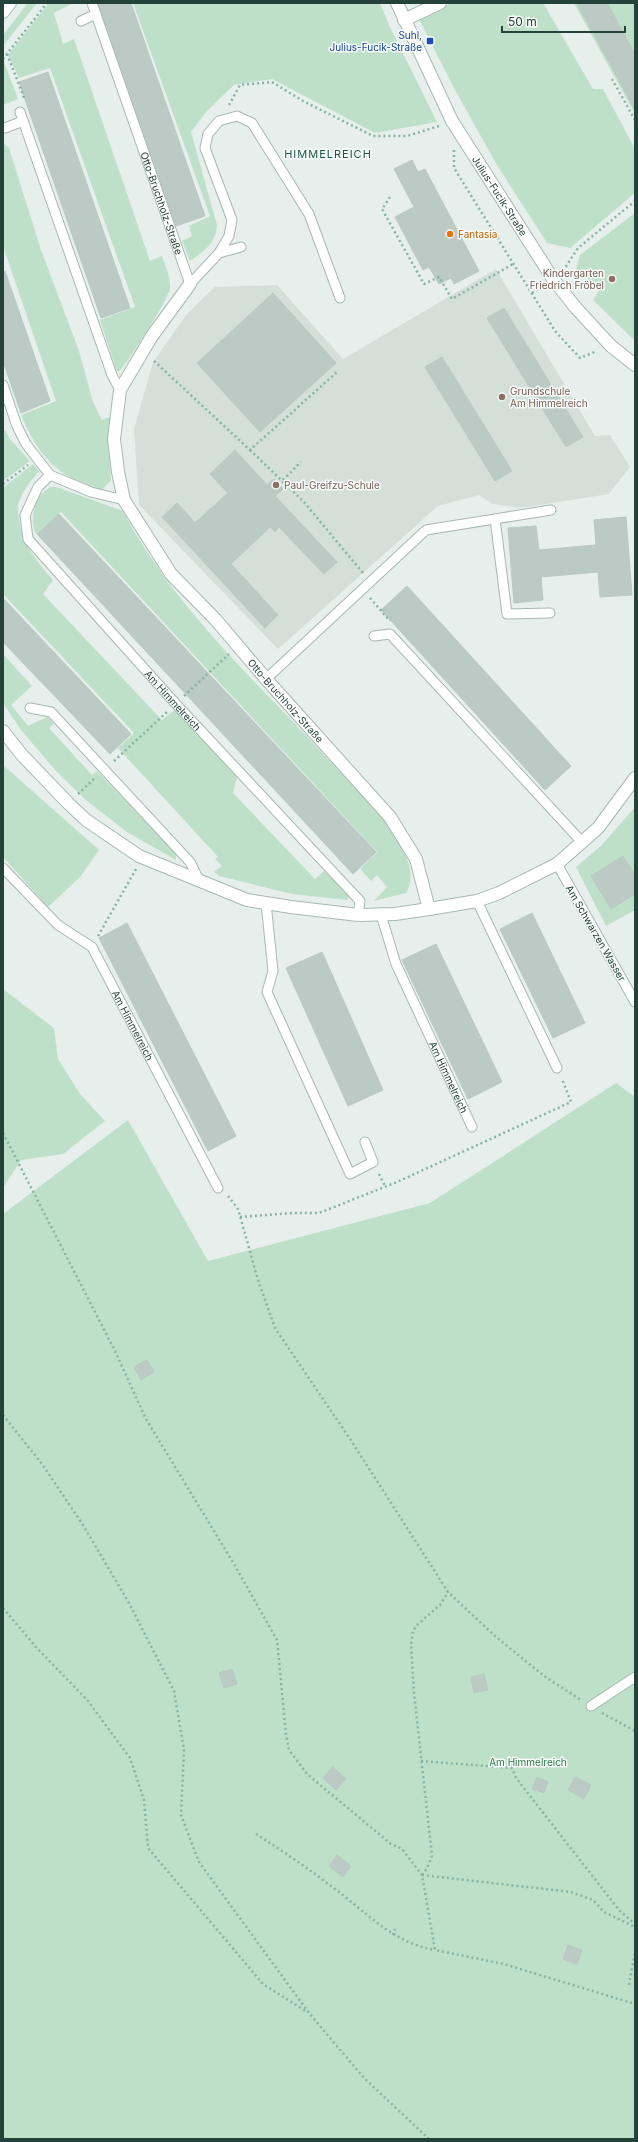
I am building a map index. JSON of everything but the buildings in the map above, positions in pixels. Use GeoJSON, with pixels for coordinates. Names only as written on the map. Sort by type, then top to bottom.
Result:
{"type":"FeatureCollection","features":[{"type":"Feature","properties":{"kind":"street"},"geometry":{"type":"LineString","coordinates":[[3,12],[10,3]]}},
{"type":"Feature","properties":{"kind":"street","name":"Julius-Fucik-Straße"},"geometry":{"type":"LineString","coordinates":[[397,3],[452,121],[553,279],[576,308],[611,346],[635,365]]}},
{"type":"Feature","properties":{"kind":"street"},"geometry":{"type":"LineString","coordinates":[[404,20],[440,3]]}},
{"type":"Feature","properties":{"kind":"street","name":"Otto-Bruchholz-Straße"},"geometry":{"type":"LineString","coordinates":[[190,284],[143,351],[120,390],[114,439],[118,472],[124,500],[171,574],[216,620],[266,679],[390,817],[416,859],[429,909]]}},
{"type":"Feature","properties":{"kind":"street"},"geometry":{"type":"LineString","coordinates":[[3,731],[22,755],[86,820],[139,856],[247,900],[358,915],[381,915],[429,909],[476,901],[499,893],[557,864],[598,828],[635,778]]}},
{"type":"Feature","properties":{"kind":"lane","name":"Otto-Bruchholz-Straße"},"geometry":{"type":"LineString","coordinates":[[92,3],[190,284]]}},
{"type":"Feature","properties":{"kind":"lane"},"geometry":{"type":"LineString","coordinates":[[81,21],[96,14]]}},
{"type":"Feature","properties":{"kind":"lane"},"geometry":{"type":"LineString","coordinates":[[5,128],[21,116],[112,375],[120,390]]}},
{"type":"Feature","properties":{"kind":"lane"},"geometry":{"type":"LineString","coordinates":[[190,284],[219,253],[230,236],[232,220],[204,148],[208,134],[219,121],[237,116],[252,123],[309,214],[340,298]]}},
{"type":"Feature","properties":{"kind":"lane"},"geometry":{"type":"LineString","coordinates":[[219,253],[241,247]]}},
{"type":"Feature","properties":{"kind":"lane"},"geometry":{"type":"LineString","coordinates":[[3,385],[17,426],[26,444],[38,457],[50,475],[91,492],[124,500]]}},
{"type":"Feature","properties":{"kind":"lane","name":"Am Himmelreich"},"geometry":{"type":"LineString","coordinates":[[50,475],[38,487],[26,515],[28,539],[176,704],[360,901],[358,915]]}},
{"type":"Feature","properties":{"kind":"lane"},"geometry":{"type":"LineString","coordinates":[[266,679],[426,530],[551,510]]}},
{"type":"Feature","properties":{"kind":"lane"},"geometry":{"type":"LineString","coordinates":[[495,519],[507,614],[550,613]]}},
{"type":"Feature","properties":{"kind":"lane"},"geometry":{"type":"LineString","coordinates":[[374,636],[390,634],[582,842]]}},
{"type":"Feature","properties":{"kind":"lane"},"geometry":{"type":"LineString","coordinates":[[30,708],[51,712],[106,769],[190,862],[200,882]]}},
{"type":"Feature","properties":{"kind":"lane","name":"Am Schwarzen Wasser"},"geometry":{"type":"LineString","coordinates":[[557,864],[635,1002]]}},
{"type":"Feature","properties":{"kind":"lane","name":"Am Himmelreich"},"geometry":{"type":"LineString","coordinates":[[3,868],[58,925],[92,946],[218,1188]]}},
{"type":"Feature","properties":{"kind":"lane"},"geometry":{"type":"LineString","coordinates":[[476,901],[557,1068]]}},
{"type":"Feature","properties":{"kind":"lane"},"geometry":{"type":"LineString","coordinates":[[266,903],[273,971],[267,992],[350,1174],[373,1162],[365,1142]]}},
{"type":"Feature","properties":{"kind":"lane","name":"Am Himmelreich"},"geometry":{"type":"LineString","coordinates":[[381,915],[396,964],[472,1127]]}},
{"type":"Feature","properties":{"kind":"lane"},"geometry":{"type":"LineString","coordinates":[[591,1706],[635,1677]]}},
{"type":"Feature","properties":{"kind":"path"},"geometry":{"type":"LineString","coordinates":[[3,59],[48,3]]}},
{"type":"Feature","properties":{"kind":"path"},"geometry":{"type":"LineString","coordinates":[[7,54],[25,100],[21,116]]}},
{"type":"Feature","properties":{"kind":"path"},"geometry":{"type":"LineString","coordinates":[[612,79],[635,120]]}},
{"type":"Feature","properties":{"kind":"path"},"geometry":{"type":"LineString","coordinates":[[219,121],[240,85],[272,82],[303,101],[373,136],[407,136],[440,126]]}},
{"type":"Feature","properties":{"kind":"path"},"geometry":{"type":"LineString","coordinates":[[390,197],[382,209],[424,284],[439,276],[452,299],[513,264]]}},
{"type":"Feature","properties":{"kind":"path"},"geometry":{"type":"LineString","coordinates":[[532,293],[565,270],[578,248],[635,201]]}},
{"type":"Feature","properties":{"kind":"path"},"geometry":{"type":"LineString","coordinates":[[143,351],[283,480],[370,582]]}},
{"type":"Feature","properties":{"kind":"path"},"geometry":{"type":"LineString","coordinates":[[250,450],[337,372]]}},
{"type":"Feature","properties":{"kind":"path"},"geometry":{"type":"LineString","coordinates":[[3,484],[38,457]]}},
{"type":"Feature","properties":{"kind":"path"},"geometry":{"type":"LineString","coordinates":[[283,480],[302,462]]}},
{"type":"Feature","properties":{"kind":"path"},"geometry":{"type":"LineString","coordinates":[[362,589],[393,624],[390,634]]}},
{"type":"Feature","properties":{"kind":"path"},"geometry":{"type":"LineString","coordinates":[[68,803],[238,646]]}},
{"type":"Feature","properties":{"kind":"path"},"geometry":{"type":"LineString","coordinates":[[103,929],[135,871]]}},
{"type":"Feature","properties":{"kind":"path"},"geometry":{"type":"LineString","coordinates":[[240,1217],[292,1213],[319,1213],[397,1182],[571,1102],[557,1068]]}},
{"type":"Feature","properties":{"kind":"path"},"geometry":{"type":"LineString","coordinates":[[3,1133],[115,1351],[146,1419],[234,1564],[277,1640],[286,1734],[289,1750],[306,1774],[392,1844],[402,1849],[422,1875],[434,1950]]}},
{"type":"Feature","properties":{"kind":"path"},"geometry":{"type":"LineString","coordinates":[[218,1188],[231,1198],[238,1208],[258,1280],[275,1328],[352,1442],[448,1592],[495,1636],[544,1676],[591,1706],[635,1731]]}},
{"type":"Feature","properties":{"kind":"path"},"geometry":{"type":"LineString","coordinates":[[3,1415],[42,1464],[83,1525],[129,1603],[174,1691],[184,1750],[181,1815],[199,1862],[309,2013],[364,2078],[429,2139]]}},
{"type":"Feature","properties":{"kind":"path"},"geometry":{"type":"LineString","coordinates":[[422,1875],[432,1856],[414,1693],[412,1637],[417,1625],[440,1605],[448,1592]]}},
{"type":"Feature","properties":{"kind":"path"},"geometry":{"type":"LineString","coordinates":[[3,1608],[36,1647],[88,1701],[130,1758],[144,1800],[148,1848],[263,1984],[309,2013]]}},
{"type":"Feature","properties":{"kind":"path"},"geometry":{"type":"LineString","coordinates":[[421,1761],[512,1768],[516,1778],[619,1910],[635,1925]]}},
{"type":"Feature","properties":{"kind":"path"},"geometry":{"type":"LineString","coordinates":[[256,1834],[344,1896],[366,1916],[393,1935],[420,1948],[504,1964],[635,2004]]}},
{"type":"Feature","properties":{"kind":"path"},"geometry":{"type":"LineString","coordinates":[[422,1875],[571,1892],[593,1900],[604,1912],[635,1925]]}},
{"type":"Feature","properties":{"kind":"path"},"geometry":{"type":"LineString","coordinates":[[393,1935],[394,1929]]}},
{"type":"Feature","properties":{"kind":"path"},"geometry":{"type":"LineString","coordinates":[[629,1985],[635,1952]]}},
{"type":"Feature","properties":{"kind":"shaded area"},"geometry":{"type":"Polygon","coordinates":[[[496,269],[595,436],[610,435],[630,467],[609,494],[521,508],[493,504],[479,495],[438,506],[278,649],[139,505],[134,429],[153,362],[187,314],[215,287],[277,285],[343,359],[496,269]]]}},
{"type":"Feature","properties":{"kind":"green space"},"geometry":{"type":"Polygon","coordinates":[[[28,3],[37,3],[3,46],[3,35],[28,3]]]}},
{"type":"Feature","properties":{"kind":"green space"},"geometry":{"type":"Polygon","coordinates":[[[49,3],[73,3],[54,13],[63,44],[74,39],[150,261],[162,256],[170,280],[168,294],[156,317],[119,372],[115,366],[100,320],[135,307],[50,68],[19,78],[8,55],[49,3]]]}},
{"type":"Feature","properties":{"kind":"green space"},"geometry":{"type":"Polygon","coordinates":[[[133,3],[380,3],[389,25],[437,122],[375,133],[272,79],[234,85],[206,112],[191,132],[217,225],[212,242],[190,261],[182,241],[192,236],[189,226],[210,216],[133,3]]]}},
{"type":"Feature","properties":{"kind":"green space"},"geometry":{"type":"Polygon","coordinates":[[[451,3],[543,3],[593,89],[603,89],[635,149],[635,193],[570,248],[547,243],[497,165],[455,90],[419,19],[451,3]]]}},
{"type":"Feature","properties":{"kind":"green space"},"geometry":{"type":"Polygon","coordinates":[[[574,3],[635,3],[635,114],[574,3]]]}},
{"type":"Feature","properties":{"kind":"green space"},"geometry":{"type":"Polygon","coordinates":[[[4,62],[18,99],[3,105],[3,63],[4,62]]]}},
{"type":"Feature","properties":{"kind":"green space"},"geometry":{"type":"Polygon","coordinates":[[[3,143],[9,148],[41,250],[79,351],[93,402],[102,420],[110,417],[108,434],[111,480],[101,491],[72,479],[51,463],[35,442],[21,415],[56,401],[3,246],[3,143]]]}},
{"type":"Feature","properties":{"kind":"green space","name":"Kindergarten Friedrich Fröbel"},"geometry":{"type":"Polygon","coordinates":[[[635,213],[635,341],[593,300],[600,289],[576,269],[580,255],[635,213]]]}},
{"type":"Feature","properties":{"kind":"green space"},"geometry":{"type":"Polygon","coordinates":[[[6,431],[9,438],[30,461],[3,481],[3,432],[6,431]]]}},
{"type":"Feature","properties":{"kind":"green space"},"geometry":{"type":"Polygon","coordinates":[[[33,464],[39,471],[24,491],[18,509],[20,527],[26,544],[53,580],[43,594],[162,720],[176,709],[237,777],[233,793],[315,879],[324,871],[347,894],[349,897],[347,900],[292,894],[219,876],[214,872],[222,866],[215,859],[218,857],[118,748],[134,733],[3,594],[3,488],[33,464]]]}},
{"type":"Feature","properties":{"kind":"green space"},"geometry":{"type":"Polygon","coordinates":[[[50,487],[56,487],[123,511],[142,544],[163,575],[211,635],[380,814],[400,844],[409,864],[411,874],[410,884],[406,893],[374,901],[387,887],[377,875],[371,881],[360,869],[377,852],[61,512],[36,534],[34,530],[33,516],[36,502],[43,492],[50,487]]]}},
{"type":"Feature","properties":{"kind":"green space"},"geometry":{"type":"Polygon","coordinates":[[[3,654],[32,686],[11,705],[28,726],[47,717],[54,724],[49,728],[92,775],[97,771],[176,854],[176,860],[127,832],[87,801],[56,771],[21,730],[3,703],[3,654]]]}},
{"type":"Feature","properties":{"kind":"green space"},"geometry":{"type":"Polygon","coordinates":[[[3,765],[99,850],[80,877],[48,907],[3,857],[3,765]]]}},
{"type":"Feature","properties":{"kind":"green space"},"geometry":{"type":"Polygon","coordinates":[[[635,807],[635,910],[606,926],[576,867],[602,845],[635,807]]]}},
{"type":"Feature","properties":{"kind":"green space"},"geometry":{"type":"Polygon","coordinates":[[[3,989],[54,1028],[58,1059],[80,1094],[105,1121],[63,1154],[21,1160],[3,1188],[3,989]]]}},
{"type":"Feature","properties":{"kind":"green space"},"geometry":{"type":"Polygon","coordinates":[[[616,1083],[635,1097],[635,2139],[3,2139],[3,1214],[128,1120],[208,1261],[430,1203],[616,1083]]]}},
{"type":"Feature","properties":{"kind":"place","name":"Suhl, Julius-Fucik-Straße"},"geometry":{"type":"Point","coordinates":[430,41]}},
{"type":"Feature","properties":{"kind":"place","name":"Fantasia"},"geometry":{"type":"Point","coordinates":[450,234]}},
{"type":"Feature","properties":{"kind":"place","name":"Kindergarten Friedrich Fröbel"},"geometry":{"type":"Point","coordinates":[612,279]}},
{"type":"Feature","properties":{"kind":"place","name":"Grundschule Am Himmelreich"},"geometry":{"type":"Point","coordinates":[502,397]}},
{"type":"Feature","properties":{"kind":"place","name":"Paul-Greifzu-Schule"},"geometry":{"type":"Point","coordinates":[276,485]}},
{"type":"Feature","properties":{"kind":"district","name":"HIMMELREICH"},"geometry":{"type":"Point","coordinates":[328,154]}}]}
